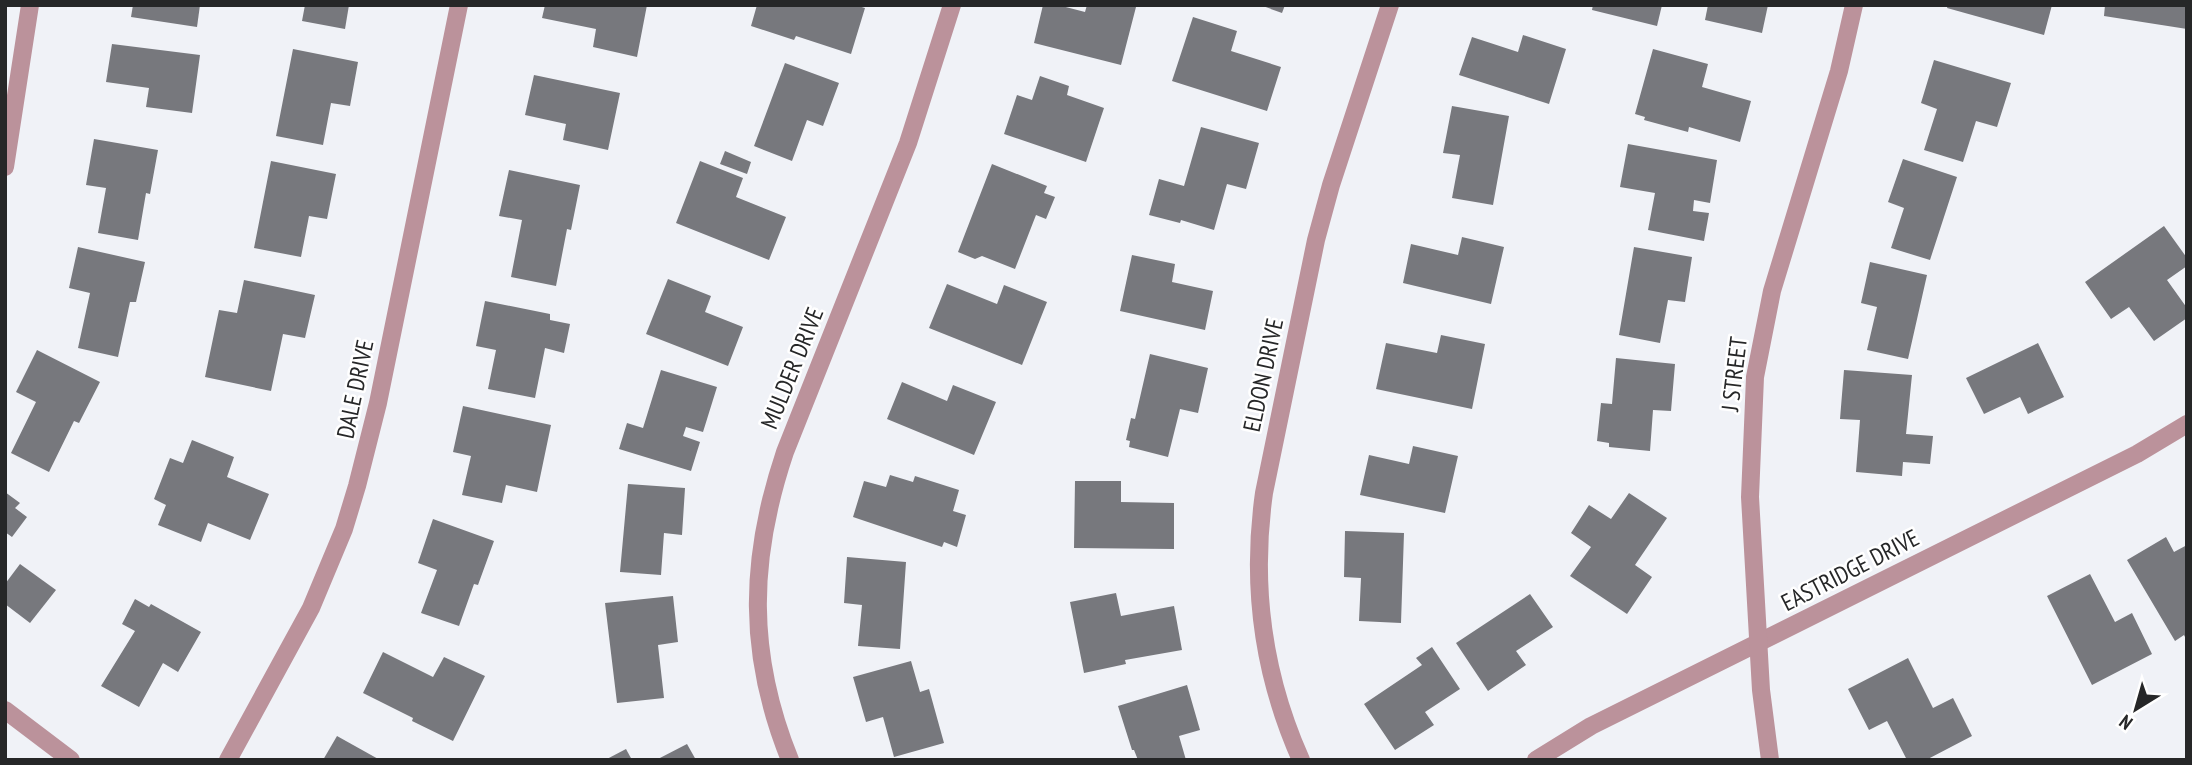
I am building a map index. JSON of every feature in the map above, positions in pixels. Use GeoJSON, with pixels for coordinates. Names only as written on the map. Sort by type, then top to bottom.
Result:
{"type":"FeatureCollection","features":[{"type":"Feature","properties":{"kind":"street"},"geometry":{"type":"LineString","coordinates":[[5,167],[30,5]]}},
{"type":"Feature","properties":{"kind":"street","name":"DALE DRIVE"},"geometry":{"type":"LineString","coordinates":[[228,760],[311,608],[336,550],[357,486],[378,403],[459,5]]}},
{"type":"Feature","properties":{"kind":"street","name":"MULDER DRIVE"},"geometry":{"type":"LineString","coordinates":[[790,760],[776,726],[762,667],[757,607],[761,548],[772,492],[785,452],[908,143],[952,5]]}},
{"type":"Feature","properties":{"kind":"street","name":"ELDON DRIVE"},"geometry":{"type":"LineString","coordinates":[[1301,760],[1284,720],[1268,662],[1258,581],[1260,521],[1316,240],[1331,185],[1390,5]]}},
{"type":"Feature","properties":{"kind":"street","name":"J STREET"},"geometry":{"type":"LineString","coordinates":[[1770,760],[1761,690],[1750,497],[1755,377],[1772,291],[1839,71],[1854,5]]}},
{"type":"Feature","properties":{"kind":"street","name":"EASTRIDGE DRIVE"},"geometry":{"type":"LineString","coordinates":[[1536,760],[1591,726],[2137,454],[2187,424]]}},
{"type":"Feature","properties":{"kind":"street"},"geometry":{"type":"LineString","coordinates":[[5,710],[71,760]]}},
{"type":"Feature","properties":{"kind":"building"},"geometry":{"type":"Polygon","coordinates":[[[133,5],[200,5],[197,27],[131,17],[133,5]]]}},
{"type":"Feature","properties":{"kind":"building"},"geometry":{"type":"Polygon","coordinates":[[[305,5],[349,5],[345,29],[302,21],[305,5]]]}},
{"type":"Feature","properties":{"kind":"building"},"geometry":{"type":"Polygon","coordinates":[[[545,5],[647,5],[637,57],[593,47],[596,29],[542,18],[545,5]]]}},
{"type":"Feature","properties":{"kind":"building"},"geometry":{"type":"Polygon","coordinates":[[[757,5],[855,5],[865,8],[851,54],[796,36],[794,40],[751,26],[757,5]]]}},
{"type":"Feature","properties":{"kind":"building"},"geometry":{"type":"Polygon","coordinates":[[[1043,5],[1058,5],[1085,12],[1087,5],[1136,7],[1121,65],[1034,43],[1043,5]]]}},
{"type":"Feature","properties":{"kind":"building"},"geometry":{"type":"Polygon","coordinates":[[[1260,5],[1285,5],[1282,13],[1260,5]]]}},
{"type":"Feature","properties":{"kind":"building"},"geometry":{"type":"Polygon","coordinates":[[[1593,5],[1662,5],[1657,26],[1592,10],[1593,5]]]}},
{"type":"Feature","properties":{"kind":"building"},"geometry":{"type":"Polygon","coordinates":[[[1708,5],[1768,5],[1762,33],[1705,20],[1708,5]]]}},
{"type":"Feature","properties":{"kind":"building"},"geometry":{"type":"Polygon","coordinates":[[[1948,5],[2052,5],[2044,35],[1947,8],[1948,5]]]}},
{"type":"Feature","properties":{"kind":"building"},"geometry":{"type":"Polygon","coordinates":[[[2105,5],[2187,5],[2187,29],[2104,16],[2105,5]]]}},
{"type":"Feature","properties":{"kind":"building"},"geometry":{"type":"Polygon","coordinates":[[[1193,17],[1237,31],[1231,51],[1281,67],[1267,111],[1172,81],[1193,17]]]}},
{"type":"Feature","properties":{"kind":"building"},"geometry":{"type":"Polygon","coordinates":[[[1523,35],[1566,49],[1549,104],[1459,75],[1472,37],[1518,52],[1523,35]]]}},
{"type":"Feature","properties":{"kind":"building"},"geometry":{"type":"Polygon","coordinates":[[[112,44],[200,55],[192,113],[146,107],[149,88],[106,82],[112,44]]]}},
{"type":"Feature","properties":{"kind":"building"},"geometry":{"type":"Polygon","coordinates":[[[293,49],[358,62],[350,106],[331,103],[323,145],[276,136],[293,49]]]}},
{"type":"Feature","properties":{"kind":"building"},"geometry":{"type":"Polygon","coordinates":[[[1653,49],[1708,64],[1702,87],[1751,101],[1740,142],[1689,127],[1688,132],[1644,120],[1645,117],[1635,114],[1653,49]]]}},
{"type":"Feature","properties":{"kind":"building"},"geometry":{"type":"Polygon","coordinates":[[[1934,60],[2011,83],[1997,127],[1976,121],[1963,162],[1924,150],[1937,109],[1921,103],[1934,60]]]}},
{"type":"Feature","properties":{"kind":"building"},"geometry":{"type":"Polygon","coordinates":[[[785,63],[839,83],[823,126],[807,120],[792,161],[754,146],[785,63]]]}},
{"type":"Feature","properties":{"kind":"building"},"geometry":{"type":"Polygon","coordinates":[[[534,75],[620,93],[608,150],[563,140],[566,124],[525,115],[534,75]]]}},
{"type":"Feature","properties":{"kind":"building"},"geometry":{"type":"Polygon","coordinates":[[[1040,76],[1069,86],[1067,95],[1104,108],[1086,162],[1004,134],[1017,95],[1032,100],[1040,76]]]}},
{"type":"Feature","properties":{"kind":"building"},"geometry":{"type":"Polygon","coordinates":[[[1452,106],[1509,116],[1493,205],[1452,198],[1460,155],[1443,153],[1452,106]]]}},
{"type":"Feature","properties":{"kind":"building"},"geometry":{"type":"Polygon","coordinates":[[[1201,127],[1259,143],[1246,189],[1227,184],[1214,230],[1181,220],[1180,223],[1149,215],[1159,179],[1184,186],[1201,127]]]}},
{"type":"Feature","properties":{"kind":"building"},"geometry":{"type":"Polygon","coordinates":[[[94,139],[158,150],[150,194],[146,193],[138,240],[98,233],[106,188],[86,185],[94,139]]]}},
{"type":"Feature","properties":{"kind":"building"},"geometry":{"type":"Polygon","coordinates":[[[1628,144],[1717,160],[1710,203],[1694,200],[1693,211],[1709,213],[1704,241],[1648,230],[1655,193],[1620,187],[1628,144]]]}},
{"type":"Feature","properties":{"kind":"building"},"geometry":{"type":"Polygon","coordinates":[[[725,151],[751,162],[747,174],[720,164],[725,151]]]}},
{"type":"Feature","properties":{"kind":"building"},"geometry":{"type":"Polygon","coordinates":[[[1903,159],[1957,177],[1930,260],[1891,248],[1904,208],[1888,202],[1903,159]]]}},
{"type":"Feature","properties":{"kind":"building"},"geometry":{"type":"Polygon","coordinates":[[[271,161],[336,174],[327,219],[309,216],[301,257],[254,248],[271,161]]]}},
{"type":"Feature","properties":{"kind":"building"},"geometry":{"type":"Polygon","coordinates":[[[700,161],[743,178],[736,197],[786,217],[769,260],[676,223],[700,161]]]}},
{"type":"Feature","properties":{"kind":"building"},"geometry":{"type":"Polygon","coordinates":[[[992,164],[1047,186],[1044,193],[1055,197],[1046,219],[1036,215],[1015,269],[982,256],[975,259],[958,252],[992,164]]]}},
{"type":"Feature","properties":{"kind":"building"},"geometry":{"type":"Polygon","coordinates":[[[509,170],[580,185],[571,230],[567,229],[556,286],[511,277],[522,220],[499,216],[509,170]]]}},
{"type":"Feature","properties":{"kind":"building"},"geometry":{"type":"Polygon","coordinates":[[[2164,226],[2187,258],[2187,266],[2167,280],[2187,308],[2187,318],[2154,341],[2129,307],[2111,319],[2085,282],[2164,226]]]}},
{"type":"Feature","properties":{"kind":"building"},"geometry":{"type":"Polygon","coordinates":[[[1462,237],[1504,247],[1491,304],[1403,283],[1411,244],[1458,255],[1462,237]]]}},
{"type":"Feature","properties":{"kind":"building"},"geometry":{"type":"Polygon","coordinates":[[[78,247],[145,262],[136,302],[130,302],[118,357],[78,348],[90,293],[69,288],[78,247]]]}},
{"type":"Feature","properties":{"kind":"building"},"geometry":{"type":"Polygon","coordinates":[[[1634,247],[1692,257],[1685,302],[1668,300],[1660,343],[1619,335],[1634,247]]]}},
{"type":"Feature","properties":{"kind":"building"},"geometry":{"type":"Polygon","coordinates":[[[1132,255],[1175,264],[1172,282],[1213,291],[1205,330],[1120,311],[1132,255]]]}},
{"type":"Feature","properties":{"kind":"building"},"geometry":{"type":"Polygon","coordinates":[[[1870,262],[1927,275],[1908,359],[1867,350],[1877,307],[1861,303],[1870,262]]]}},
{"type":"Feature","properties":{"kind":"building"},"geometry":{"type":"Polygon","coordinates":[[[668,279],[711,296],[705,312],[743,327],[728,366],[646,334],[668,279]]]}},
{"type":"Feature","properties":{"kind":"building"},"geometry":{"type":"Polygon","coordinates":[[[244,280],[315,295],[305,338],[283,334],[271,391],[205,377],[219,310],[237,313],[244,280]]]}},
{"type":"Feature","properties":{"kind":"building"},"geometry":{"type":"Polygon","coordinates":[[[947,284],[997,304],[1004,285],[1047,302],[1022,365],[929,328],[947,284]]]}},
{"type":"Feature","properties":{"kind":"building"},"geometry":{"type":"Polygon","coordinates":[[[485,301],[550,314],[550,320],[570,324],[564,353],[545,348],[535,398],[488,389],[496,350],[476,346],[485,301]]]}},
{"type":"Feature","properties":{"kind":"building"},"geometry":{"type":"Polygon","coordinates":[[[1441,335],[1485,344],[1472,409],[1376,389],[1386,343],[1437,353],[1441,335]]]}},
{"type":"Feature","properties":{"kind":"building"},"geometry":{"type":"Polygon","coordinates":[[[2038,343],[2064,397],[2028,414],[2020,397],[1984,414],[1966,378],[2038,343]]]}},
{"type":"Feature","properties":{"kind":"building"},"geometry":{"type":"Polygon","coordinates":[[[37,350],[100,382],[79,423],[74,421],[49,472],[11,453],[36,402],[16,392],[37,350]]]}},
{"type":"Feature","properties":{"kind":"building"},"geometry":{"type":"Polygon","coordinates":[[[1150,354],[1208,368],[1198,413],[1180,409],[1168,457],[1129,447],[1130,441],[1126,440],[1131,418],[1135,419],[1150,354]]]}},
{"type":"Feature","properties":{"kind":"building"},"geometry":{"type":"Polygon","coordinates":[[[1616,358],[1675,364],[1671,411],[1653,410],[1650,451],[1609,447],[1609,443],[1597,441],[1601,403],[1612,404],[1616,358]]]}},
{"type":"Feature","properties":{"kind":"building"},"geometry":{"type":"Polygon","coordinates":[[[661,370],[717,387],[703,432],[686,427],[683,436],[700,442],[691,471],[619,449],[627,423],[643,428],[661,370]]]}},
{"type":"Feature","properties":{"kind":"building"},"geometry":{"type":"Polygon","coordinates":[[[1844,370],[1912,375],[1906,434],[1933,436],[1930,464],[1903,462],[1902,476],[1856,472],[1860,420],[1840,419],[1844,370]]]}},
{"type":"Feature","properties":{"kind":"building"},"geometry":{"type":"Polygon","coordinates":[[[902,382],[947,401],[953,385],[996,402],[974,455],[887,419],[902,382]]]}},
{"type":"Feature","properties":{"kind":"building"},"geometry":{"type":"Polygon","coordinates":[[[463,406],[551,425],[537,492],[506,485],[502,503],[462,495],[471,456],[453,452],[463,406]]]}},
{"type":"Feature","properties":{"kind":"building"},"geometry":{"type":"Polygon","coordinates":[[[192,440],[234,457],[227,477],[269,494],[250,540],[208,523],[201,542],[158,525],[166,505],[154,499],[170,458],[183,463],[192,440]]]}},
{"type":"Feature","properties":{"kind":"building"},"geometry":{"type":"Polygon","coordinates":[[[1413,446],[1458,456],[1445,513],[1360,495],[1369,455],[1409,464],[1413,446]]]}},
{"type":"Feature","properties":{"kind":"building"},"geometry":{"type":"Polygon","coordinates":[[[890,475],[913,482],[915,476],[959,490],[953,511],[966,515],[957,547],[944,542],[942,547],[853,517],[864,481],[886,487],[890,475]]]}},
{"type":"Feature","properties":{"kind":"building"},"geometry":{"type":"Polygon","coordinates":[[[1075,481],[1121,481],[1121,502],[1174,503],[1174,549],[1074,548],[1075,481]]]}},
{"type":"Feature","properties":{"kind":"building"},"geometry":{"type":"Polygon","coordinates":[[[628,484],[685,488],[682,535],[664,533],[661,575],[620,572],[628,484]]]}},
{"type":"Feature","properties":{"kind":"building"},"geometry":{"type":"Polygon","coordinates":[[[5,492],[20,503],[15,508],[27,517],[12,537],[5,532],[5,492]]]}},
{"type":"Feature","properties":{"kind":"building"},"geometry":{"type":"Polygon","coordinates":[[[1629,493],[1667,518],[1635,565],[1652,577],[1627,614],[1570,576],[1591,547],[1571,533],[1589,505],[1611,519],[1629,493]]]}},
{"type":"Feature","properties":{"kind":"building"},"geometry":{"type":"Polygon","coordinates":[[[433,519],[494,541],[478,585],[474,584],[459,626],[421,613],[437,570],[418,563],[433,519]]]}},
{"type":"Feature","properties":{"kind":"building"},"geometry":{"type":"Polygon","coordinates":[[[1345,531],[1404,533],[1401,623],[1359,621],[1361,578],[1344,577],[1345,531]]]}},
{"type":"Feature","properties":{"kind":"building"},"geometry":{"type":"Polygon","coordinates":[[[2166,537],[2174,552],[2187,545],[2187,641],[2184,635],[2175,641],[2127,560],[2166,537]]]}},
{"type":"Feature","properties":{"kind":"building"},"geometry":{"type":"Polygon","coordinates":[[[847,557],[906,562],[900,649],[858,646],[862,605],[844,603],[847,557]]]}},
{"type":"Feature","properties":{"kind":"building"},"geometry":{"type":"Polygon","coordinates":[[[20,564],[56,590],[30,623],[5,604],[5,584],[20,564]]]}},
{"type":"Feature","properties":{"kind":"building"},"geometry":{"type":"Polygon","coordinates":[[[2090,574],[2115,622],[2132,613],[2152,654],[2092,685],[2047,596],[2090,574]]]}},
{"type":"Feature","properties":{"kind":"building"},"geometry":{"type":"Polygon","coordinates":[[[1116,593],[1121,616],[1174,606],[1182,650],[1125,660],[1126,664],[1084,673],[1070,602],[1116,593]]]}},
{"type":"Feature","properties":{"kind":"building"},"geometry":{"type":"Polygon","coordinates":[[[1530,594],[1553,627],[1516,651],[1526,665],[1488,691],[1456,643],[1530,594]]]}},
{"type":"Feature","properties":{"kind":"building"},"geometry":{"type":"Polygon","coordinates":[[[673,596],[678,642],[658,645],[664,698],[617,703],[605,603],[673,596]]]}},
{"type":"Feature","properties":{"kind":"building"},"geometry":{"type":"Polygon","coordinates":[[[135,599],[149,607],[151,604],[201,632],[178,672],[163,663],[139,707],[101,686],[135,631],[122,624],[135,599]]]}},
{"type":"Feature","properties":{"kind":"building"},"geometry":{"type":"Polygon","coordinates":[[[1432,647],[1460,689],[1425,712],[1434,725],[1395,750],[1364,704],[1422,665],[1416,658],[1432,647]]]}},
{"type":"Feature","properties":{"kind":"building"},"geometry":{"type":"Polygon","coordinates":[[[383,652],[433,677],[444,657],[485,676],[453,741],[363,693],[383,652]]]}},
{"type":"Feature","properties":{"kind":"building"},"geometry":{"type":"Polygon","coordinates":[[[1908,658],[1933,708],[1953,698],[1972,736],[1926,760],[1907,760],[1887,721],[1869,730],[1848,689],[1908,658]]]}},
{"type":"Feature","properties":{"kind":"building"},"geometry":{"type":"Polygon","coordinates":[[[911,661],[920,692],[929,689],[944,743],[894,757],[883,717],[866,722],[853,677],[911,661]]]}},
{"type":"Feature","properties":{"kind":"building"},"geometry":{"type":"Polygon","coordinates":[[[1187,685],[1200,730],[1179,736],[1186,760],[1138,760],[1132,750],[1118,706],[1187,685]]]}},
{"type":"Feature","properties":{"kind":"building"},"geometry":{"type":"Polygon","coordinates":[[[337,736],[380,760],[323,760],[337,736]]]}},
{"type":"Feature","properties":{"kind":"building"},"geometry":{"type":"Polygon","coordinates":[[[687,744],[696,760],[656,760],[687,744]]]}},
{"type":"Feature","properties":{"kind":"building"},"geometry":{"type":"Polygon","coordinates":[[[626,749],[632,760],[605,760],[626,749]]]}}]}
